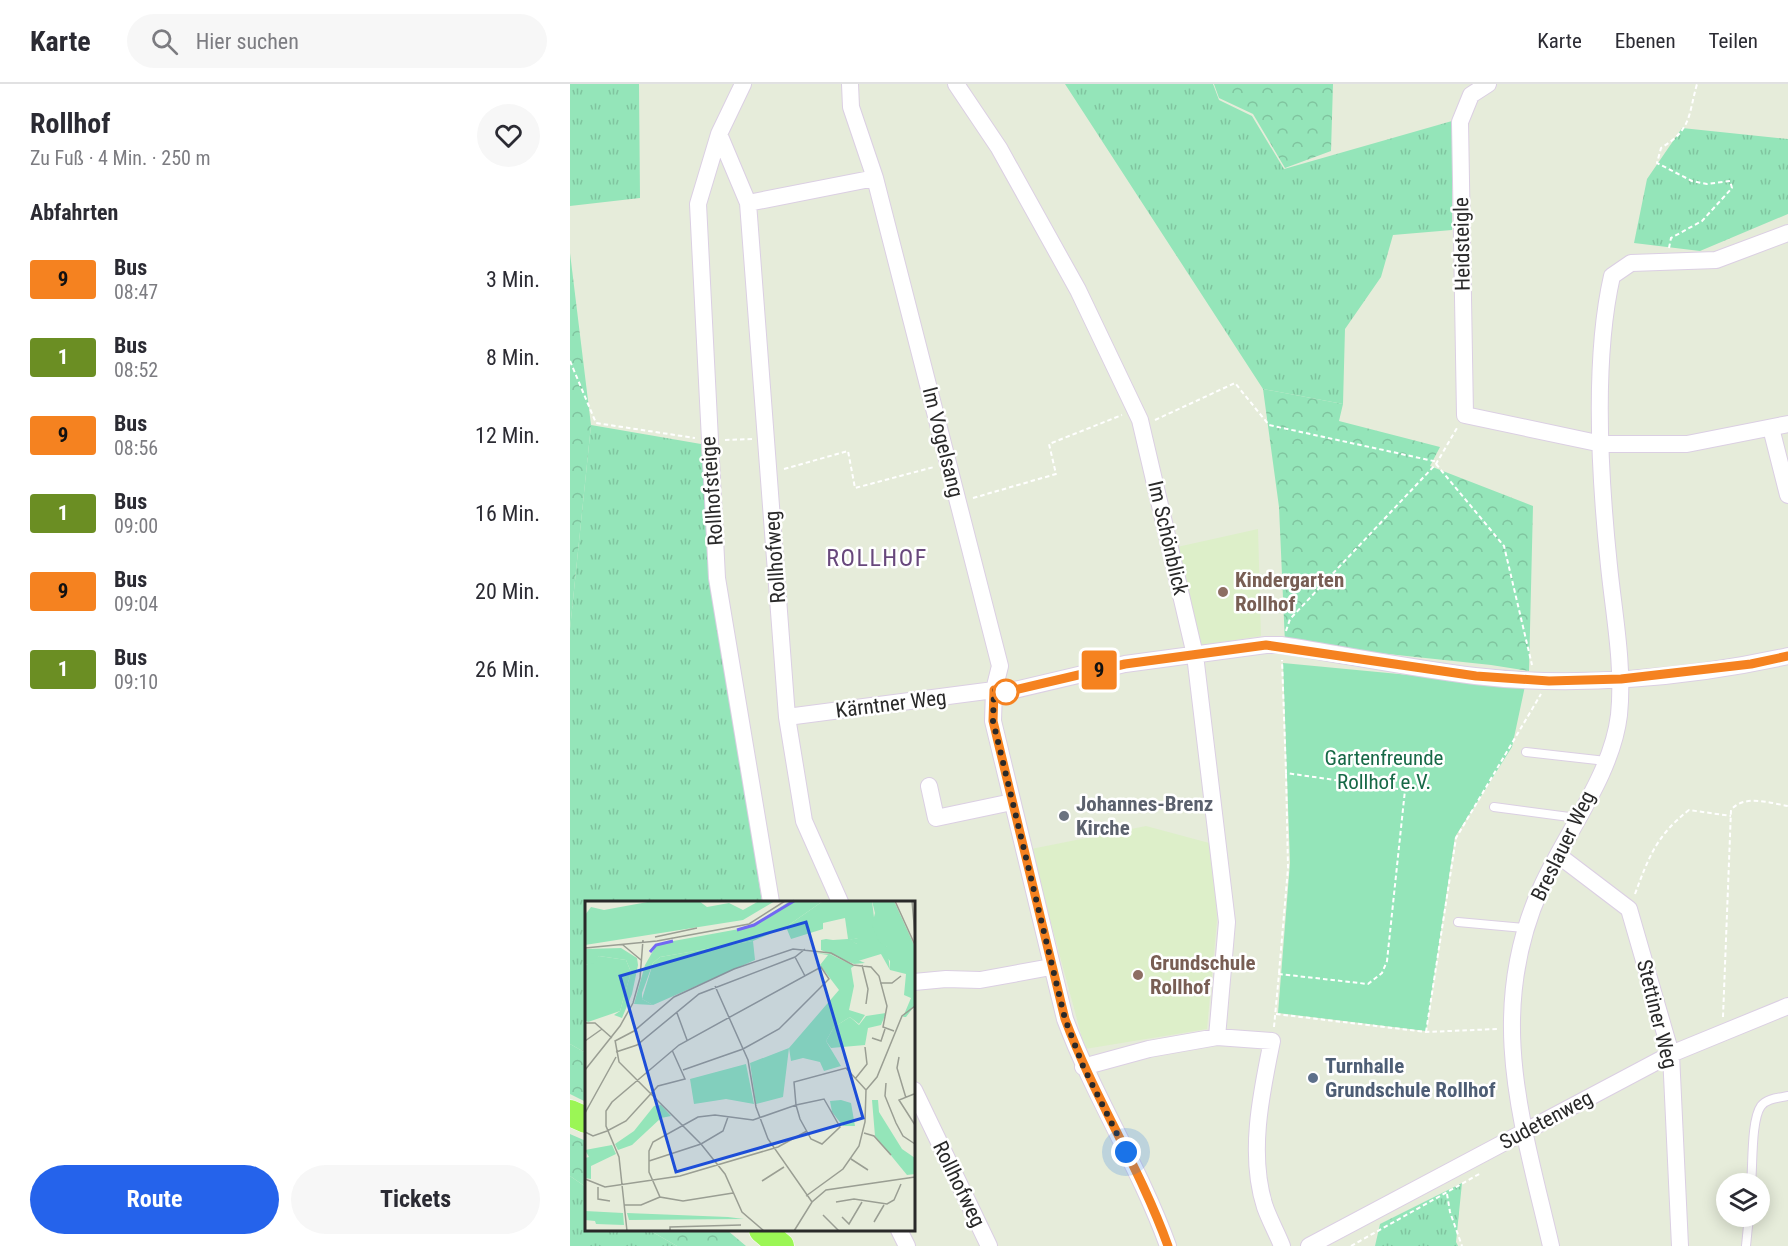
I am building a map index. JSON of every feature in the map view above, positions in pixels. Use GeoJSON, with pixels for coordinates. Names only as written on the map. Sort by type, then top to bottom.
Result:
{"type":"FeatureCollection","features":[{"type":"Feature","properties":{"kind":"main road"},"geometry":{"type":"LineString","coordinates":[[570,1113],[585,1120]]}},
{"type":"Feature","properties":{"kind":"main road"},"geometry":{"type":"LineString","coordinates":[[763,1231],[781,1246]]}},
{"type":"Feature","properties":{"kind":"street","name":"Rollhofsteige"},"geometry":{"type":"LineString","coordinates":[[743,84],[719,134],[698,204],[708,440],[717,578],[771,901]]}},
{"type":"Feature","properties":{"kind":"street","name":"Im Vogelsang"},"geometry":{"type":"LineString","coordinates":[[850,84],[851,107],[875,178],[1000,666],[994,690],[993,721],[1065,1019],[1083,1066],[1152,1202],[1168,1246]]}},
{"type":"Feature","properties":{"kind":"street","name":"Im Schönblick"},"geometry":{"type":"LineString","coordinates":[[956,84],[999,148],[1078,290],[1136,410],[1141,426],[1195,655],[1227,922],[1217,1038]]}},
{"type":"Feature","properties":{"kind":"street","name":"Heidsteigle"},"geometry":{"type":"LineString","coordinates":[[1465,415],[1460,122],[1471,95],[1488,84]]}},
{"type":"Feature","properties":{"kind":"street","name":"Rollhofweg"},"geometry":{"type":"LineString","coordinates":[[719,134],[748,203],[787,717],[804,821],[839,901]]}},
{"type":"Feature","properties":{"kind":"street"},"geometry":{"type":"LineString","coordinates":[[748,203],[875,178]]}},
{"type":"Feature","properties":{"kind":"street"},"geometry":{"type":"LineString","coordinates":[[1668,262],[1716,260],[1788,232]]}},
{"type":"Feature","properties":{"kind":"street","name":"Breslauer Weg"},"geometry":{"type":"LineString","coordinates":[[1551,1246],[1514,1083],[1511,1029],[1514,976],[1524,928],[1606,761],[1618,718],[1621,679],[1608,561],[1602,444],[1606,312],[1612,276],[1631,263],[1668,262]]}},
{"type":"Feature","properties":{"kind":"street"},"geometry":{"type":"LineString","coordinates":[[1465,415],[1602,444],[1687,444],[1788,424]]}},
{"type":"Feature","properties":{"kind":"street"},"geometry":{"type":"LineString","coordinates":[[1771,428],[1788,495]]}},
{"type":"Feature","properties":{"kind":"street","name":"Kärntner Weg"},"geometry":{"type":"LineString","coordinates":[[787,717],[994,690],[1006,692],[1125,664],[1281,645],[1476,676],[1542,680],[1621,679],[1751,664],[1788,656]]}},
{"type":"Feature","properties":{"kind":"street"},"geometry":{"type":"LineString","coordinates":[[929,786],[936,818],[1012,802]]}},
{"type":"Feature","properties":{"kind":"street"},"geometry":{"type":"LineString","coordinates":[[1558,855],[1629,909]]}},
{"type":"Feature","properties":{"kind":"street","name":"Stettiner Weg"},"geometry":{"type":"LineString","coordinates":[[1629,909],[1671,1054],[1680,1246]]}},
{"type":"Feature","properties":{"kind":"street"},"geometry":{"type":"LineString","coordinates":[[915,982],[946,979],[980,980],[1051,967]]}},
{"type":"Feature","properties":{"kind":"street","name":"Sudetenweg"},"geometry":{"type":"LineString","coordinates":[[1309,1246],[1671,1054],[1722,1031],[1788,1006]]}},
{"type":"Feature","properties":{"kind":"street"},"geometry":{"type":"LineString","coordinates":[[1083,1066],[1149,1049],[1217,1038],[1272,1041],[1259,1122],[1258,1168],[1265,1207],[1282,1246]]}},
{"type":"Feature","properties":{"kind":"street","name":"Rollhofweg"},"geometry":{"type":"LineString","coordinates":[[915,1092],[989,1246]]}},
{"type":"Feature","properties":{"kind":"street"},"geometry":{"type":"LineString","coordinates":[[899,1231],[906,1246]]}},
{"type":"Feature","properties":{"kind":"lane"},"geometry":{"type":"LineString","coordinates":[[1526,752],[1606,761]]}},
{"type":"Feature","properties":{"kind":"lane"},"geometry":{"type":"LineString","coordinates":[[1494,807],[1577,818]]}},
{"type":"Feature","properties":{"kind":"lane"},"geometry":{"type":"LineString","coordinates":[[1458,922],[1524,928]]}},
{"type":"Feature","properties":{"kind":"lane"},"geometry":{"type":"LineString","coordinates":[[1752,1173],[1756,1118],[1762,1105],[1773,1098],[1788,1096]]}},
{"type":"Feature","properties":{"kind":"lane"},"geometry":{"type":"LineString","coordinates":[[1746,1246],[1748,1227]]}},
{"type":"Feature","properties":{"kind":"path"},"geometry":{"type":"LineString","coordinates":[[1668,262],[1671,238],[1702,221],[1732,188],[1730,181],[1707,184],[1692,181],[1657,163],[1661,148],[1680,136],[1684,129],[1697,84]]}},
{"type":"Feature","properties":{"kind":"path"},"geometry":{"type":"LineString","coordinates":[[570,361],[596,423],[708,440],[766,438]]}},
{"type":"Feature","properties":{"kind":"path"},"geometry":{"type":"LineString","coordinates":[[1141,426],[1234,383],[1269,425],[1437,463],[1504,546],[1542,680],[1456,838],[1426,1032]]}},
{"type":"Feature","properties":{"kind":"path"},"geometry":{"type":"LineString","coordinates":[[958,502],[1056,474],[1049,444],[1136,410]]}},
{"type":"Feature","properties":{"kind":"path"},"geometry":{"type":"LineString","coordinates":[[1272,1041],[1288,868],[1281,645],[1290,619],[1437,463],[1465,415]]}},
{"type":"Feature","properties":{"kind":"path"},"geometry":{"type":"LineString","coordinates":[[768,473],[848,451],[855,488],[948,463]]}},
{"type":"Feature","properties":{"kind":"path"},"geometry":{"type":"LineString","coordinates":[[1279,974],[1368,984],[1382,973],[1387,961],[1405,790],[1286,773]]}},
{"type":"Feature","properties":{"kind":"path"},"geometry":{"type":"LineString","coordinates":[[1722,1031],[1731,816],[1735,805],[1747,800],[1788,806]]}},
{"type":"Feature","properties":{"kind":"path"},"geometry":{"type":"LineString","coordinates":[[1629,909],[1652,848],[1668,826],[1689,810],[1731,816]]}},
{"type":"Feature","properties":{"kind":"path"},"geometry":{"type":"LineString","coordinates":[[1276,1014],[1426,1032],[1511,1029]]}},
{"type":"Feature","properties":{"kind":"path"},"geometry":{"type":"LineString","coordinates":[[1351,1246],[1447,1194],[1485,1170]]}},
{"type":"Feature","properties":{"kind":"path"},"geometry":{"type":"LineString","coordinates":[[1447,1194],[1450,1212],[1462,1246]]}},
{"type":"Feature","properties":{"kind":"shaded area","name":"Kindergarten Rollhof"},"geometry":{"type":"Polygon","coordinates":[[[1258,529],[1261,636],[1197,646],[1177,547],[1258,529]]]}},
{"type":"Feature","properties":{"kind":"shaded area","name":"Grundschule Rollhof"},"geometry":{"type":"Polygon","coordinates":[[[1146,826],[1213,844],[1217,920],[1207,1029],[1085,1049],[1031,849],[1146,826]]]}},
{"type":"Feature","properties":{"kind":"green space"},"geometry":{"type":"Polygon","coordinates":[[[570,84],[639,84],[640,198],[570,206],[570,84]]]}},
{"type":"Feature","properties":{"kind":"green space"},"geometry":{"type":"Polygon","coordinates":[[[1065,84],[1213,84],[1219,100],[1252,116],[1284,169],[1452,121],[1452,230],[1393,235],[1381,277],[1345,329],[1343,404],[1263,389],[1065,84]]]}},
{"type":"Feature","properties":{"kind":"green space"},"geometry":{"type":"Polygon","coordinates":[[[1214,84],[1333,84],[1331,151],[1285,168],[1253,114],[1219,98],[1214,84]]]}},
{"type":"Feature","properties":{"kind":"green space"},"geometry":{"type":"Polygon","coordinates":[[[1682,128],[1788,139],[1788,214],[1700,251],[1634,243],[1647,179],[1682,128]]]}},
{"type":"Feature","properties":{"kind":"green space"},"geometry":{"type":"Polygon","coordinates":[[[570,253],[591,425],[570,629],[570,253]]]}},
{"type":"Feature","properties":{"kind":"green space"},"geometry":{"type":"Polygon","coordinates":[[[1263,389],[1343,404],[1339,421],[1440,447],[1430,466],[1533,506],[1529,671],[1285,643],[1279,507],[1263,389]]]}},
{"type":"Feature","properties":{"kind":"green space"},"geometry":{"type":"Polygon","coordinates":[[[591,425],[701,444],[709,552],[762,901],[585,901],[585,1052],[570,1044],[570,629],[591,425]]]}},
{"type":"Feature","properties":{"kind":"green space","name":"Gartenfreunde Rollhof e.V."},"geometry":{"type":"Polygon","coordinates":[[[1283,663],[1525,686],[1512,747],[1455,837],[1426,1031],[1278,1013],[1290,863],[1283,663]]]}},
{"type":"Feature","properties":{"kind":"green space"},"geometry":{"type":"Polygon","coordinates":[[[570,1044],[585,1052],[585,1102],[570,1094],[570,1044]]]}},
{"type":"Feature","properties":{"kind":"green space"},"geometry":{"type":"Polygon","coordinates":[[[570,1134],[585,1141],[585,1186],[570,1176],[570,1134]]]}},
{"type":"Feature","properties":{"kind":"green space"},"geometry":{"type":"Polygon","coordinates":[[[570,1176],[585,1186],[585,1231],[651,1231],[677,1246],[570,1246],[570,1176]]]}},
{"type":"Feature","properties":{"kind":"green space"},"geometry":{"type":"Polygon","coordinates":[[[1462,1183],[1456,1242],[1458,1246],[1375,1246],[1380,1224],[1462,1183]]]}},
{"type":"Feature","properties":{"kind":"green space"},"geometry":{"type":"Polygon","coordinates":[[[651,1231],[728,1231],[746,1246],[677,1246],[651,1231]]]}},
{"type":"Feature","properties":{"kind":"bus line","name":"9"},"geometry":{"type":"LineString","coordinates":[[1168,1246],[1152,1202],[1083,1066],[1065,1019],[993,721],[994,690],[1006,692],[1125,664],[1266,645],[1281,645],[1476,676],[1549,681],[1621,679],[1751,664],[1788,656]]}},
{"type":"Feature","properties":{"kind":"place","name":"Kindergarten Rollhof"},"geometry":{"type":"Point","coordinates":[1223,592]}},
{"type":"Feature","properties":{"kind":"place","name":"Johannes-Brenz Kirche"},"geometry":{"type":"Point","coordinates":[1064,816]}},
{"type":"Feature","properties":{"kind":"place","name":"Grundschule Rollhof"},"geometry":{"type":"Point","coordinates":[1138,975]}},
{"type":"Feature","properties":{"kind":"place","name":"Turnhalle Grundschule Rollhof"},"geometry":{"type":"Point","coordinates":[1313,1078]}},
{"type":"Feature","properties":{"kind":"district","name":"ROLLHOF"},"geometry":{"type":"Point","coordinates":[877,558]}},
{"type":"Feature","properties":{"kind":"route"},"geometry":{"type":"LineString","coordinates":[[1006,692],[994,690],[993,721],[1051,967],[1065,1019],[1083,1066],[1126,1152]]}}]}
